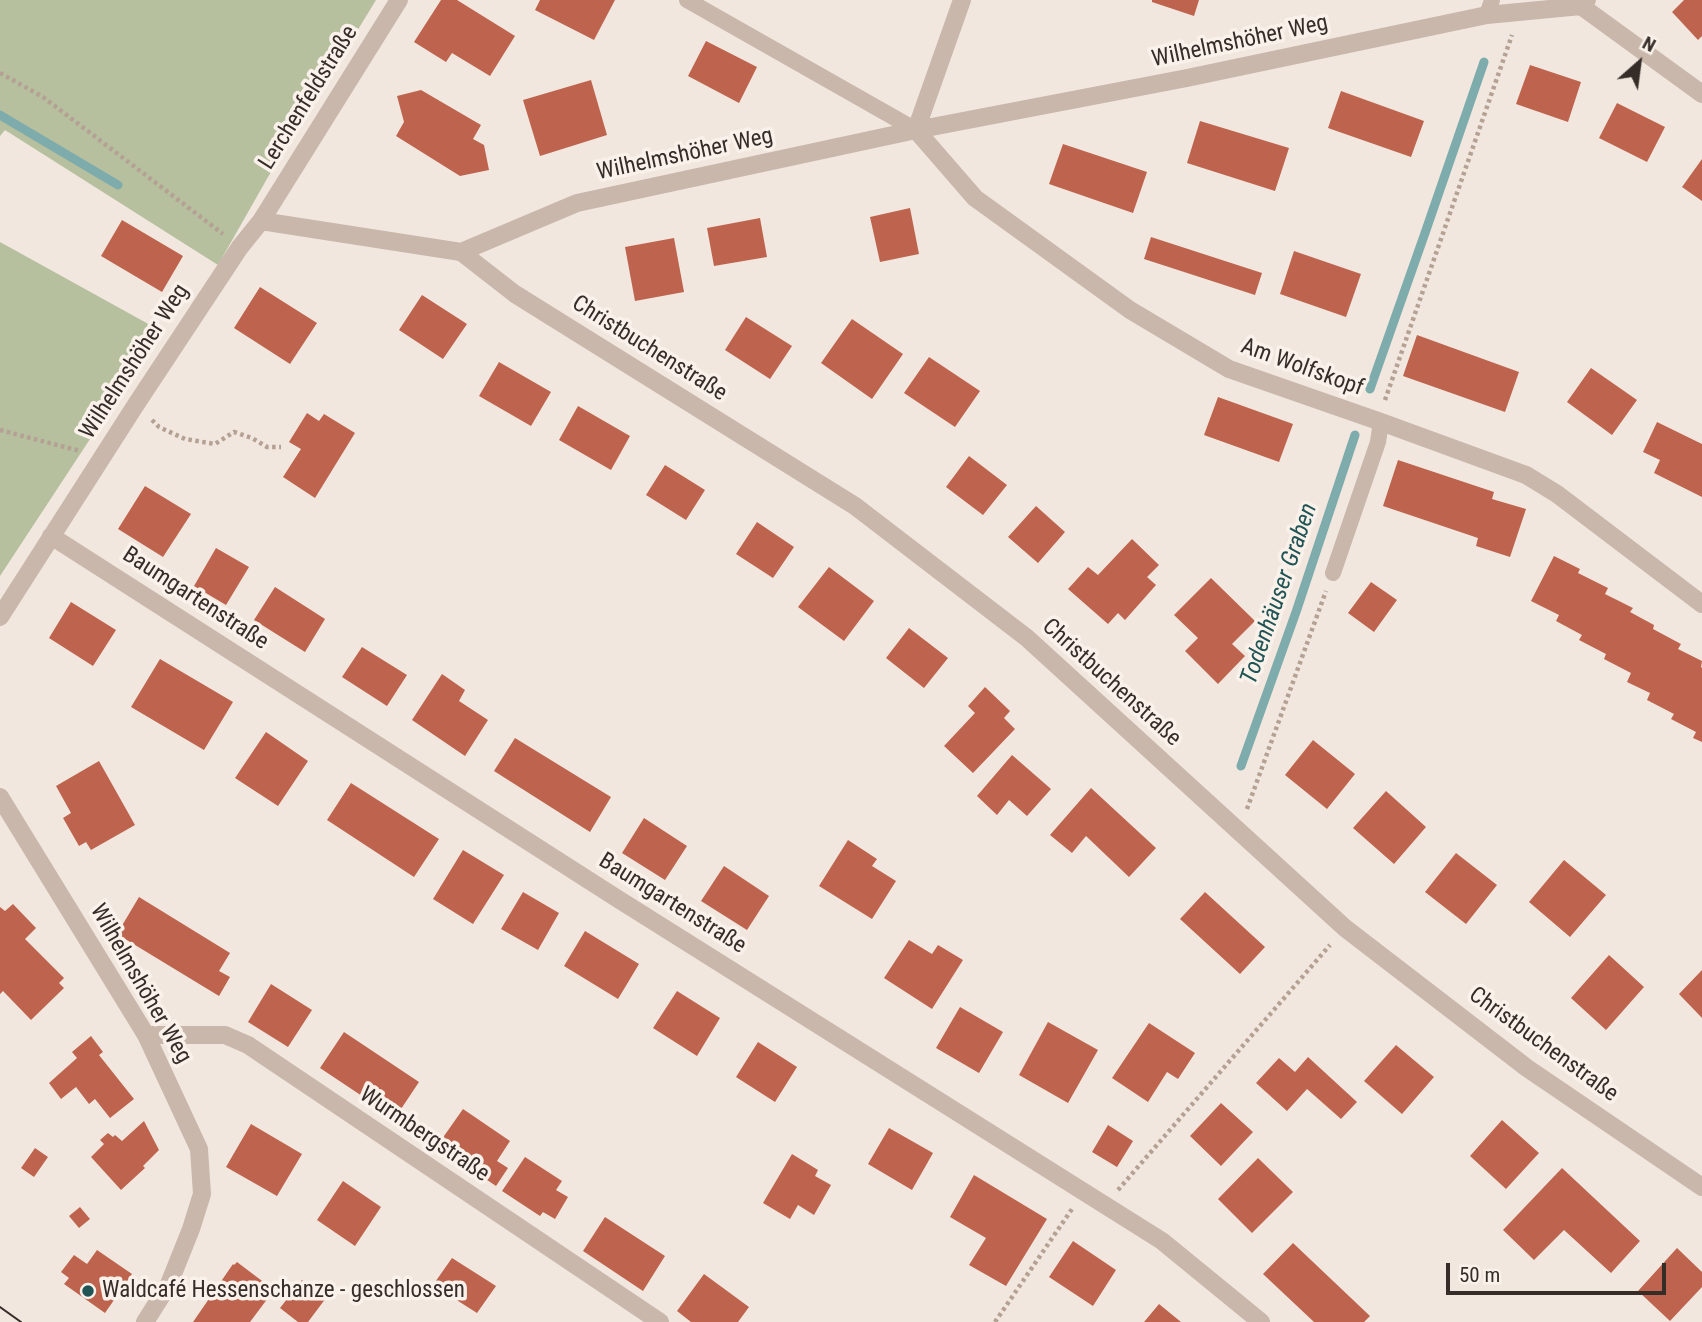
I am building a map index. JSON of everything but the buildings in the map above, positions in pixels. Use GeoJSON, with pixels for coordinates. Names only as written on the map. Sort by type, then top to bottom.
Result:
{"type":"FeatureCollection","features":[{"type":"Feature","properties":{"kind":"street","name":"Lerchenfeldstraße"},"geometry":{"type":"LineString","coordinates":[[261,222],[399,0]]}},
{"type":"Feature","properties":{"kind":"street"},"geometry":{"type":"LineString","coordinates":[[916,130],[962,0]]}},
{"type":"Feature","properties":{"kind":"street","name":"Wilhelmshöher Weg"},"geometry":{"type":"LineString","coordinates":[[461,252],[577,203],[916,130],[1187,78],[1490,7],[1519,11],[1584,3]]}},
{"type":"Feature","properties":{"kind":"street"},"geometry":{"type":"LineString","coordinates":[[1584,3],[1702,94]]}},
{"type":"Feature","properties":{"kind":"street","name":"Am Wolfskopf"},"geometry":{"type":"LineString","coordinates":[[916,130],[975,198],[1130,310],[1229,369],[1526,475],[1557,494],[1702,604]]}},
{"type":"Feature","properties":{"kind":"street","name":"Wilhelmshöher Weg"},"geometry":{"type":"LineString","coordinates":[[0,617],[240,247],[261,222]]}},
{"type":"Feature","properties":{"kind":"street"},"geometry":{"type":"LineString","coordinates":[[261,222],[461,252]]}},
{"type":"Feature","properties":{"kind":"street","name":"Christbuchenstraße"},"geometry":{"type":"LineString","coordinates":[[461,252],[515,294],[855,506],[1027,638],[1345,929],[1527,1068],[1702,1187]]}},
{"type":"Feature","properties":{"kind":"street","name":"Baumgartenstraße"},"geometry":{"type":"LineString","coordinates":[[51,536],[618,899],[1162,1241],[1261,1322]]}},
{"type":"Feature","properties":{"kind":"street","name":"Wilhelmshöher Weg"},"geometry":{"type":"LineString","coordinates":[[0,797],[146,1035],[199,1149],[202,1194],[169,1284],[145,1322]]}},
{"type":"Feature","properties":{"kind":"street","name":"Wurmbergstraße"},"geometry":{"type":"LineString","coordinates":[[146,1035],[225,1035],[248,1045],[660,1322]]}},
{"type":"Feature","properties":{"kind":"lane"},"geometry":{"type":"LineString","coordinates":[[687,0],[916,130]]}},
{"type":"Feature","properties":{"kind":"lane"},"geometry":{"type":"LineString","coordinates":[[1333,573],[1378,442],[1381,422]]}},
{"type":"Feature","properties":{"kind":"path"},"geometry":{"type":"LineString","coordinates":[[1381,422],[1385,400],[1519,11]]}},
{"type":"Feature","properties":{"kind":"path"},"geometry":{"type":"LineString","coordinates":[[0,73],[43,97],[240,247]]}},
{"type":"Feature","properties":{"kind":"path"},"geometry":{"type":"LineString","coordinates":[[135,406],[159,427],[185,439],[215,444],[234,432],[267,447],[281,447]]}},
{"type":"Feature","properties":{"kind":"path"},"geometry":{"type":"LineString","coordinates":[[0,430],[102,456]]}},
{"type":"Feature","properties":{"kind":"path"},"geometry":{"type":"LineString","coordinates":[[1238,832],[1333,573]]}},
{"type":"Feature","properties":{"kind":"path"},"geometry":{"type":"LineString","coordinates":[[1105,1205],[1345,929]]}},
{"type":"Feature","properties":{"kind":"path"},"geometry":{"type":"LineString","coordinates":[[995,1322],[1084,1191]]}},
{"type":"Feature","properties":{"kind":"green space"},"geometry":{"type":"Polygon","coordinates":[[[0,0],[376,0],[268,177],[218,265],[5,130],[0,136],[0,0]]]}},
{"type":"Feature","properties":{"kind":"green space"},"geometry":{"type":"Polygon","coordinates":[[[0,242],[161,331],[0,576],[0,242]]]}},
{"type":"Feature","properties":{"kind":"waterway","name":"Todenhäuser Graben"},"geometry":{"type":"LineString","coordinates":[[1370,389],[1484,62]]}},
{"type":"Feature","properties":{"kind":"waterway"},"geometry":{"type":"LineString","coordinates":[[0,115],[118,185]]}},
{"type":"Feature","properties":{"kind":"waterway","name":"Todenhäuser Graben"},"geometry":{"type":"LineString","coordinates":[[1241,766],[1355,435]]}},
{"type":"Feature","properties":{"kind":"tram line"},"geometry":{"type":"LineString","coordinates":[[0,1307],[21,1322]]}},
{"type":"Feature","properties":{"kind":"place","name":"Waldcafé Hessenschanze - geschlossen"},"geometry":{"type":"Point","coordinates":[88,1291]}}]}
